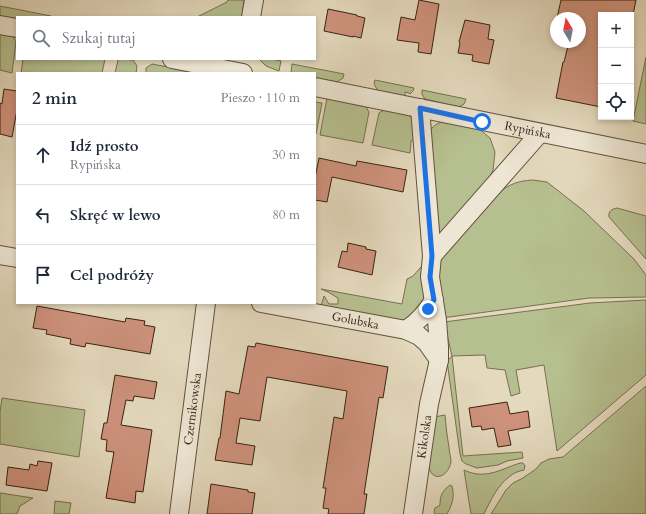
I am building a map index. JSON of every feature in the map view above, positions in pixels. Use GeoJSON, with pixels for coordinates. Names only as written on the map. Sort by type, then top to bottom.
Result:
{"type":"FeatureCollection","features":[{"type":"Feature","properties":{"kind":"street"},"geometry":{"type":"LineString","coordinates":[[251,16],[254,0]]}},
{"type":"Feature","properties":{"kind":"street"},"geometry":{"type":"LineString","coordinates":[[0,25],[16,28]]}},
{"type":"Feature","properties":{"kind":"street"},"geometry":{"type":"LineString","coordinates":[[177,60],[238,72]]}},
{"type":"Feature","properties":{"kind":"street"},"geometry":{"type":"LineString","coordinates":[[243,72],[245,60]]}},
{"type":"Feature","properties":{"kind":"street","name":"Rypińska"},"geometry":{"type":"LineString","coordinates":[[316,87],[646,154]]}},
{"type":"Feature","properties":{"kind":"street","name":"Kikolska"},"geometry":{"type":"LineString","coordinates":[[413,514],[429,404],[439,360],[437,320],[430,277],[432,256],[420,108]]}},
{"type":"Feature","properties":{"kind":"street"},"geometry":{"type":"LineString","coordinates":[[432,256],[540,133]]}},
{"type":"Feature","properties":{"kind":"street"},"geometry":{"type":"LineString","coordinates":[[0,255],[16,258]]}},
{"type":"Feature","properties":{"kind":"street"},"geometry":{"type":"LineString","coordinates":[[406,330],[422,317],[434,300]]}},
{"type":"Feature","properties":{"kind":"street","name":"Czernikowska"},"geometry":{"type":"LineString","coordinates":[[179,514],[206,304]]}},
{"type":"Feature","properties":{"kind":"street","name":"Golubska"},"geometry":{"type":"LineString","coordinates":[[266,304],[406,330],[419,336],[427,343],[439,360]]}},
{"type":"Feature","properties":{"kind":"green space"},"geometry":{"type":"Polygon","coordinates":[[[228,0],[244,0],[242,16],[199,16],[227,2],[228,0]]]}},
{"type":"Feature","properties":{"kind":"green space"},"geometry":{"type":"Polygon","coordinates":[[[0,6],[51,16],[16,16],[16,19],[0,16],[0,6]]]}},
{"type":"Feature","properties":{"kind":"green space"},"geometry":{"type":"Polygon","coordinates":[[[0,34],[13,36],[16,42],[12,73],[0,70],[0,34]]]}},
{"type":"Feature","properties":{"kind":"green space"},"geometry":{"type":"Polygon","coordinates":[[[646,57],[646,124],[633,121],[646,57]]]}},
{"type":"Feature","properties":{"kind":"green space"},"geometry":{"type":"Polygon","coordinates":[[[23,60],[105,60],[102,72],[21,72],[23,60]]]}},
{"type":"Feature","properties":{"kind":"green space"},"geometry":{"type":"Polygon","coordinates":[[[118,60],[133,60],[137,66],[136,72],[115,72],[118,60]]]}},
{"type":"Feature","properties":{"kind":"green space"},"geometry":{"type":"Polygon","coordinates":[[[260,60],[281,61],[279,71],[266,66],[260,60]]]}},
{"type":"Feature","properties":{"kind":"green space"},"geometry":{"type":"Polygon","coordinates":[[[152,64],[194,72],[146,72],[146,68],[152,64]]]}},
{"type":"Feature","properties":{"kind":"green space"},"geometry":{"type":"Polygon","coordinates":[[[292,64],[344,74],[343,78],[337,82],[316,78],[316,72],[291,72],[292,64]]]}},
{"type":"Feature","properties":{"kind":"green space"},"geometry":{"type":"Polygon","coordinates":[[[375,80],[414,88],[410,94],[405,92],[405,96],[378,91],[374,84],[375,80]]]}},
{"type":"Feature","properties":{"kind":"green space"},"geometry":{"type":"Polygon","coordinates":[[[422,90],[466,99],[464,104],[459,107],[425,99],[422,94],[422,90]]]}},
{"type":"Feature","properties":{"kind":"green space"},"geometry":{"type":"Polygon","coordinates":[[[327,98],[366,107],[369,112],[363,143],[320,135],[327,98]]]}},
{"type":"Feature","properties":{"kind":"green space"},"geometry":{"type":"Polygon","coordinates":[[[316,102],[322,103],[316,134],[316,102]]]}},
{"type":"Feature","properties":{"kind":"green space"},"geometry":{"type":"Polygon","coordinates":[[[384,110],[407,114],[412,119],[417,136],[411,141],[410,153],[372,145],[379,113],[384,110]]]}},
{"type":"Feature","properties":{"kind":"green space"},"geometry":{"type":"Polygon","coordinates":[[[445,121],[478,128],[490,138],[495,152],[493,170],[487,183],[436,239],[429,133],[435,125],[445,121]]]}},
{"type":"Feature","properties":{"kind":"green space"},"geometry":{"type":"Polygon","coordinates":[[[533,180],[547,182],[584,211],[634,259],[646,275],[646,297],[589,298],[442,318],[437,274],[441,257],[499,192],[514,183],[533,180]]]}},
{"type":"Feature","properties":{"kind":"green space"},"geometry":{"type":"Polygon","coordinates":[[[617,208],[646,216],[646,259],[609,217],[609,213],[617,208]]]}},
{"type":"Feature","properties":{"kind":"green space"},"geometry":{"type":"Polygon","coordinates":[[[421,267],[425,268],[427,301],[406,321],[321,306],[324,296],[329,304],[338,304],[338,298],[321,289],[402,304],[407,279],[413,276],[421,267]]]}},
{"type":"Feature","properties":{"kind":"green space"},"geometry":{"type":"Polygon","coordinates":[[[646,300],[646,375],[557,451],[544,365],[516,370],[520,393],[511,396],[505,370],[487,368],[485,355],[452,356],[444,322],[590,303],[646,300]]]}},
{"type":"Feature","properties":{"kind":"green space"},"geometry":{"type":"Polygon","coordinates":[[[452,356],[463,456],[522,452],[523,458],[507,461],[498,465],[477,468],[462,461],[447,361],[452,356]]]}},
{"type":"Feature","properties":{"kind":"green space"},"geometry":{"type":"Polygon","coordinates":[[[646,386],[646,514],[491,514],[506,490],[513,483],[536,469],[541,463],[549,459],[563,457],[646,386]]]}},
{"type":"Feature","properties":{"kind":"green space"},"geometry":{"type":"Polygon","coordinates":[[[2,398],[85,410],[79,457],[0,444],[0,412],[2,398]]]}},
{"type":"Feature","properties":{"kind":"green space"},"geometry":{"type":"Polygon","coordinates":[[[445,415],[451,462],[447,471],[438,477],[431,473],[429,468],[434,417],[445,415]]]}},
{"type":"Feature","properties":{"kind":"green space"},"geometry":{"type":"Polygon","coordinates":[[[523,463],[525,466],[524,470],[512,474],[501,484],[484,514],[471,514],[464,470],[472,473],[485,474],[499,471],[523,463]]]}},
{"type":"Feature","properties":{"kind":"green space"},"geometry":{"type":"Polygon","coordinates":[[[450,485],[452,486],[453,490],[453,497],[449,511],[447,514],[435,514],[435,508],[440,505],[442,494],[450,485]]]}},
{"type":"Feature","properties":{"kind":"green space"},"geometry":{"type":"Polygon","coordinates":[[[0,493],[33,498],[20,506],[17,514],[0,514],[0,493]]]}},
{"type":"Feature","properties":{"kind":"green space"},"geometry":{"type":"Polygon","coordinates":[[[55,501],[71,503],[69,514],[54,514],[55,501]]]}},
{"type":"Feature","properties":{"kind":"building"},"geometry":{"type":"Polygon","coordinates":[[[419,0],[439,4],[431,54],[418,52],[419,43],[397,40],[401,17],[415,20],[419,0]]]}},
{"type":"Feature","properties":{"kind":"building"},"geometry":{"type":"Polygon","coordinates":[[[561,0],[636,0],[634,12],[598,12],[598,106],[556,98],[563,62],[568,48],[586,48],[586,12],[558,12],[561,0]]]}},
{"type":"Feature","properties":{"kind":"building"},"geometry":{"type":"Polygon","coordinates":[[[328,9],[365,18],[361,38],[324,31],[328,9]]]}},
{"type":"Feature","properties":{"kind":"building"},"geometry":{"type":"Polygon","coordinates":[[[465,20],[490,25],[488,39],[494,40],[489,64],[472,61],[473,55],[458,53],[459,42],[465,20]]]}},
{"type":"Feature","properties":{"kind":"building"},"geometry":{"type":"Polygon","coordinates":[[[4,89],[16,91],[16,115],[12,137],[0,134],[0,103],[2,104],[4,89]]]}},
{"type":"Feature","properties":{"kind":"building"},"geometry":{"type":"Polygon","coordinates":[[[319,158],[356,166],[357,161],[407,170],[403,192],[332,177],[327,202],[316,200],[316,173],[319,158]]]}},
{"type":"Feature","properties":{"kind":"building"},"geometry":{"type":"Polygon","coordinates":[[[348,243],[376,251],[372,275],[338,267],[342,251],[347,252],[348,243]]]}},
{"type":"Feature","properties":{"kind":"building"},"geometry":{"type":"Polygon","coordinates":[[[37,306],[125,322],[126,318],[145,321],[144,325],[155,327],[150,354],[86,343],[85,347],[70,344],[71,339],[46,334],[47,330],[33,328],[37,306]]]}},
{"type":"Feature","properties":{"kind":"building"},"geometry":{"type":"Polygon","coordinates":[[[256,343],[388,367],[383,398],[379,397],[364,494],[367,494],[364,514],[328,514],[329,509],[323,508],[326,488],[323,488],[334,417],[343,419],[347,391],[267,377],[260,421],[240,418],[236,443],[255,446],[252,465],[215,460],[220,438],[226,391],[239,394],[248,346],[255,347],[256,343]]]}},
{"type":"Feature","properties":{"kind":"building"},"geometry":{"type":"Polygon","coordinates":[[[115,375],[157,382],[154,399],[134,396],[133,401],[126,400],[121,425],[152,430],[143,492],[136,491],[135,503],[106,498],[114,452],[106,451],[107,440],[101,439],[104,423],[107,423],[115,375]]]}},
{"type":"Feature","properties":{"kind":"building"},"geometry":{"type":"Polygon","coordinates":[[[507,402],[510,414],[528,411],[530,427],[508,431],[511,445],[498,447],[494,428],[482,430],[481,426],[472,427],[469,408],[507,402]]]}},
{"type":"Feature","properties":{"kind":"building"},"geometry":{"type":"Polygon","coordinates":[[[38,461],[52,463],[47,491],[6,485],[8,467],[29,470],[30,464],[37,466],[38,461]]]}},
{"type":"Feature","properties":{"kind":"building"},"geometry":{"type":"Polygon","coordinates":[[[211,484],[248,490],[248,492],[255,493],[252,514],[207,514],[211,484]]]}},
{"type":"Feature","properties":{"kind":"route"},"geometry":{"type":"LineString","coordinates":[[428,309],[434,300],[430,277],[432,256],[420,108],[482,122]]}}]}
